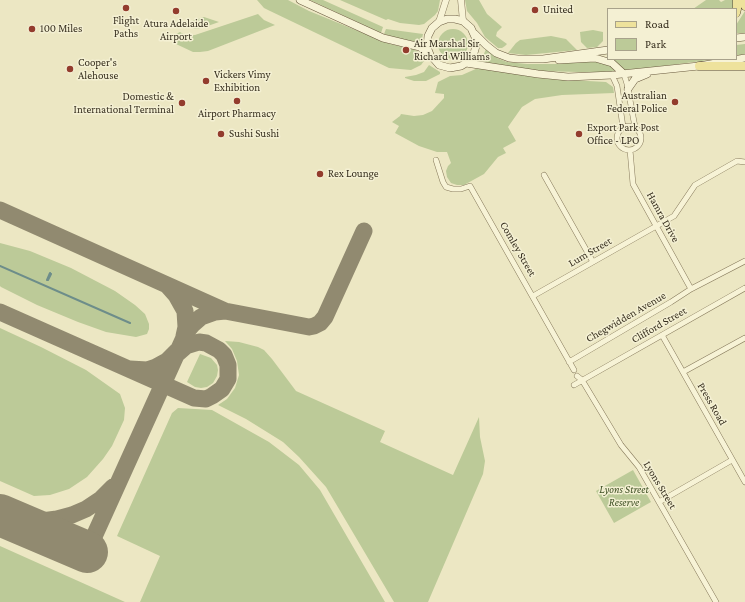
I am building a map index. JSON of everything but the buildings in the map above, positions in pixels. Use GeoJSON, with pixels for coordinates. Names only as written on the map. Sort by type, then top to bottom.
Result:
{"type":"FeatureCollection","features":[{"type":"Feature","properties":{"kind":"main road"},"geometry":{"type":"LineString","coordinates":[[300,0],[384,38],[420,48],[440,65],[450,68],[461,66],[466,63],[474,53],[476,39],[471,28],[463,21],[455,19],[446,19],[439,22],[432,28],[428,36],[427,47],[432,58]]}},
{"type":"Feature","properties":{"kind":"main road"},"geometry":{"type":"LineString","coordinates":[[742,0],[745,6]]}},
{"type":"Feature","properties":{"kind":"main road"},"geometry":{"type":"LineString","coordinates":[[474,33],[491,50],[502,56],[518,59],[566,60],[595,58],[612,63],[624,74]]}},
{"type":"Feature","properties":{"kind":"main road"},"geometry":{"type":"LineString","coordinates":[[543,59],[607,50]]}},
{"type":"Feature","properties":{"kind":"main road"},"geometry":{"type":"LineString","coordinates":[[466,63],[558,77],[624,74],[698,66],[733,60]]}},
{"type":"Feature","properties":{"kind":"main road"},"geometry":{"type":"LineString","coordinates":[[698,66],[745,66]]}},
{"type":"Feature","properties":{"kind":"main road"},"geometry":{"type":"LineString","coordinates":[[628,89],[640,76],[658,70]]}},
{"type":"Feature","properties":{"kind":"street"},"geometry":{"type":"LineString","coordinates":[[439,22],[446,0]]}},
{"type":"Feature","properties":{"kind":"street"},"geometry":{"type":"LineString","coordinates":[[461,0],[463,21]]}},
{"type":"Feature","properties":{"kind":"street"},"geometry":{"type":"LineString","coordinates":[[624,74],[635,127],[641,133],[642,141],[638,147],[630,150],[623,149],[618,143],[617,135],[627,126],[635,127]]}},
{"type":"Feature","properties":{"kind":"street"},"geometry":{"type":"LineString","coordinates":[[612,75],[617,86],[623,128]]}},
{"type":"Feature","properties":{"kind":"street","name":"Hamra Drive"},"geometry":{"type":"LineString","coordinates":[[630,150],[633,184],[691,288]]}},
{"type":"Feature","properties":{"kind":"street","name":"Comley Street"},"geometry":{"type":"LineString","coordinates":[[436,160],[446,187],[461,189],[470,186],[574,370]]}},
{"type":"Feature","properties":{"kind":"street","name":"Lum Street"},"geometry":{"type":"LineString","coordinates":[[533,296],[674,216],[695,185],[736,161],[745,162]]}},
{"type":"Feature","properties":{"kind":"street"},"geometry":{"type":"LineString","coordinates":[[544,175],[593,262]]}},
{"type":"Feature","properties":{"kind":"street","name":"Chegwidden Avenue"},"geometry":{"type":"LineString","coordinates":[[569,362],[671,302],[691,288],[745,260]]}},
{"type":"Feature","properties":{"kind":"street","name":"Clifford Street"},"geometry":{"type":"LineString","coordinates":[[574,385],[745,288]]}},
{"type":"Feature","properties":{"kind":"street","name":"Press Road"},"geometry":{"type":"LineString","coordinates":[[662,335],[745,482]]}},
{"type":"Feature","properties":{"kind":"street"},"geometry":{"type":"LineString","coordinates":[[683,372],[745,338]]}},
{"type":"Feature","properties":{"kind":"street"},"geometry":{"type":"LineString","coordinates":[[577,376],[582,380]]}},
{"type":"Feature","properties":{"kind":"street","name":"Lyons Street"},"geometry":{"type":"LineString","coordinates":[[582,380],[621,445],[639,466],[716,602]]}},
{"type":"Feature","properties":{"kind":"street"},"geometry":{"type":"LineString","coordinates":[[659,502],[732,460]]}},
{"type":"Feature","properties":{"kind":"green space"},"geometry":{"type":"Polygon","coordinates":[[[257,0],[288,0],[309,11],[390,44],[419,52],[424,61],[421,65],[411,70],[389,68],[264,8],[257,0]]]}},
{"type":"Feature","properties":{"kind":"green space"},"geometry":{"type":"Polygon","coordinates":[[[310,0],[323,0],[383,27],[381,33],[310,0]]]}},
{"type":"Feature","properties":{"kind":"green space"},"geometry":{"type":"Polygon","coordinates":[[[340,0],[440,0],[438,11],[435,15],[424,24],[419,25],[400,23],[388,19],[386,20],[340,0]]]}},
{"type":"Feature","properties":{"kind":"green space"},"geometry":{"type":"Polygon","coordinates":[[[465,0],[479,0],[487,14],[502,27],[497,32],[496,36],[507,44],[505,46],[498,48],[485,37],[477,23],[467,11],[465,0]]]}},
{"type":"Feature","properties":{"kind":"green space"},"geometry":{"type":"Polygon","coordinates":[[[706,0],[719,0],[721,2],[725,0],[733,0],[733,8],[694,8],[706,0]]]}},
{"type":"Feature","properties":{"kind":"green space"},"geometry":{"type":"Polygon","coordinates":[[[745,11],[745,33],[737,33],[737,23],[745,11]]]}},
{"type":"Feature","properties":{"kind":"green space"},"geometry":{"type":"Polygon","coordinates":[[[258,14],[264,20],[275,25],[208,51],[193,52],[176,44],[174,41],[176,34],[180,32],[185,35],[195,35],[258,14]]]}},
{"type":"Feature","properties":{"kind":"green space"},"geometry":{"type":"Polygon","coordinates":[[[204,17],[219,22],[195,29],[183,24],[204,17]]]}},
{"type":"Feature","properties":{"kind":"green space"},"geometry":{"type":"Polygon","coordinates":[[[386,29],[423,34],[421,43],[384,34],[386,29]]]}},
{"type":"Feature","properties":{"kind":"green space"},"geometry":{"type":"Polygon","coordinates":[[[453,29],[459,30],[467,38],[467,50],[459,58],[453,59],[447,58],[439,50],[438,44],[439,38],[447,30],[453,29]]]}},
{"type":"Feature","properties":{"kind":"green space"},"geometry":{"type":"Polygon","coordinates":[[[593,30],[603,32],[603,41],[597,47],[587,48],[581,42],[580,32],[593,30]]]}},
{"type":"Feature","properties":{"kind":"green space"},"geometry":{"type":"Polygon","coordinates":[[[551,36],[566,39],[577,50],[526,55],[508,53],[520,40],[551,36]]]}},
{"type":"Feature","properties":{"kind":"green space"},"geometry":{"type":"Polygon","coordinates":[[[745,44],[745,54],[737,56],[737,45],[745,44]]]}},
{"type":"Feature","properties":{"kind":"green space"},"geometry":{"type":"Polygon","coordinates":[[[486,49],[497,58],[507,62],[555,64],[591,60],[607,64],[614,69],[614,73],[542,71],[507,67],[481,61],[486,49]]]}},
{"type":"Feature","properties":{"kind":"green space"},"geometry":{"type":"Polygon","coordinates":[[[612,60],[709,60],[625,71],[612,60]]]}},
{"type":"Feature","properties":{"kind":"green space"},"geometry":{"type":"Polygon","coordinates":[[[429,65],[440,72],[440,74],[426,81],[414,81],[405,78],[424,72],[429,65]]]}},
{"type":"Feature","properties":{"kind":"green space"},"geometry":{"type":"Polygon","coordinates":[[[478,68],[552,79],[606,82],[613,87],[614,93],[562,95],[535,99],[522,107],[508,127],[516,141],[503,148],[506,153],[498,157],[484,174],[464,185],[457,185],[451,183],[447,177],[446,171],[451,163],[447,152],[437,152],[419,146],[395,133],[399,126],[392,122],[401,114],[414,116],[423,115],[432,111],[444,98],[444,94],[435,93],[438,82],[450,76],[462,75],[478,68]]]}},
{"type":"Feature","properties":{"kind":"green space"},"geometry":{"type":"Polygon","coordinates":[[[0,243],[30,251],[71,268],[115,291],[145,314],[149,324],[147,334],[136,337],[106,332],[37,305],[1,287],[0,243]]]}},
{"type":"Feature","properties":{"kind":"green space"},"geometry":{"type":"Polygon","coordinates":[[[0,328],[86,370],[120,394],[125,408],[124,420],[112,446],[87,477],[69,489],[50,495],[34,496],[0,481],[0,328]]]}},
{"type":"Feature","properties":{"kind":"green space"},"geometry":{"type":"Polygon","coordinates":[[[225,341],[239,342],[264,350],[296,391],[385,431],[380,442],[453,475],[479,417],[480,437],[485,461],[483,474],[428,602],[394,602],[326,487],[299,457],[283,442],[246,419],[218,405],[227,399],[235,388],[239,375],[237,361],[232,349],[225,341]]]}},
{"type":"Feature","properties":{"kind":"green space"},"geometry":{"type":"Polygon","coordinates":[[[200,354],[211,358],[217,365],[218,370],[217,376],[213,383],[207,387],[201,388],[195,387],[187,382],[200,354]]]}},
{"type":"Feature","properties":{"kind":"green space"},"geometry":{"type":"Polygon","coordinates":[[[178,408],[212,410],[269,442],[299,465],[320,490],[385,602],[140,602],[160,556],[117,536],[172,413],[178,408]]]}},
{"type":"Feature","properties":{"kind":"green space","name":"Lyons Street Reserve"},"geometry":{"type":"Polygon","coordinates":[[[633,470],[651,502],[614,523],[596,491],[633,470]]]}},
{"type":"Feature","properties":{"kind":"green space"},"geometry":{"type":"Polygon","coordinates":[[[0,546],[125,602],[0,602],[0,546]]]}},
{"type":"Feature","properties":{"kind":"waterway"},"geometry":{"type":"LineString","coordinates":[[0,266],[130,323]]}},
{"type":"Feature","properties":{"kind":"waterway"},"geometry":{"type":"LineString","coordinates":[[47,280],[50,273]]}},
{"type":"Feature","properties":{"kind":"waterway"},"geometry":{"type":"LineString","coordinates":[[48,280],[51,274]]}},
{"type":"Feature","properties":{"kind":"taxiway"},"geometry":{"type":"LineString","coordinates":[[0,210],[225,311],[309,327],[320,323],[325,317],[364,231]]}},
{"type":"Feature","properties":{"kind":"taxiway"},"geometry":{"type":"LineString","coordinates":[[168,286],[176,295],[185,311],[186,327],[184,336]]}},
{"type":"Feature","properties":{"kind":"taxiway"},"geometry":{"type":"LineString","coordinates":[[87,552],[187,331],[201,317],[215,312],[225,311]]}},
{"type":"Feature","properties":{"kind":"taxiway"},"geometry":{"type":"LineString","coordinates":[[0,312],[194,398],[206,399],[222,389],[228,379],[228,365],[224,355],[219,350],[206,343],[199,342],[186,346],[178,353]]}},
{"type":"Feature","properties":{"kind":"taxiway"},"geometry":{"type":"LineString","coordinates":[[130,369],[147,370],[156,367],[167,361],[177,351]]}},
{"type":"Feature","properties":{"kind":"taxiway"},"geometry":{"type":"LineString","coordinates":[[6,517],[34,522],[57,519],[72,515],[86,509],[101,499],[113,487]]}},
{"type":"Feature","properties":{"kind":"runway"},"geometry":{"type":"LineString","coordinates":[[0,515],[87,552]]}},
{"type":"Feature","properties":{"kind":"place","name":"Flight Paths"},"geometry":{"type":"Point","coordinates":[126,8]}},
{"type":"Feature","properties":{"kind":"place","name":"United"},"geometry":{"type":"Point","coordinates":[535,10]}},
{"type":"Feature","properties":{"kind":"place","name":"Atura Adelaide Airport"},"geometry":{"type":"Point","coordinates":[176,11]}},
{"type":"Feature","properties":{"kind":"place","name":"100 Miles"},"geometry":{"type":"Point","coordinates":[32,29]}},
{"type":"Feature","properties":{"kind":"place","name":"Air Marshal Sir Richard Williams"},"geometry":{"type":"Point","coordinates":[406,50]}},
{"type":"Feature","properties":{"kind":"place","name":"Cooper's Alehouse"},"geometry":{"type":"Point","coordinates":[70,69]}},
{"type":"Feature","properties":{"kind":"place","name":"Vickers Vimy Exhibition"},"geometry":{"type":"Point","coordinates":[206,81]}},
{"type":"Feature","properties":{"kind":"place","name":"Airport Pharmacy"},"geometry":{"type":"Point","coordinates":[237,101]}},
{"type":"Feature","properties":{"kind":"place","name":"Australian Federal Police"},"geometry":{"type":"Point","coordinates":[675,102]}},
{"type":"Feature","properties":{"kind":"place","name":"Domestic & International Terminal"},"geometry":{"type":"Point","coordinates":[182,103]}},
{"type":"Feature","properties":{"kind":"place","name":"Sushi Sushi"},"geometry":{"type":"Point","coordinates":[221,134]}},
{"type":"Feature","properties":{"kind":"place","name":"Export Park Post Office - LPO"},"geometry":{"type":"Point","coordinates":[579,134]}},
{"type":"Feature","properties":{"kind":"place","name":"Rex Lounge"},"geometry":{"type":"Point","coordinates":[320,174]}}]}
